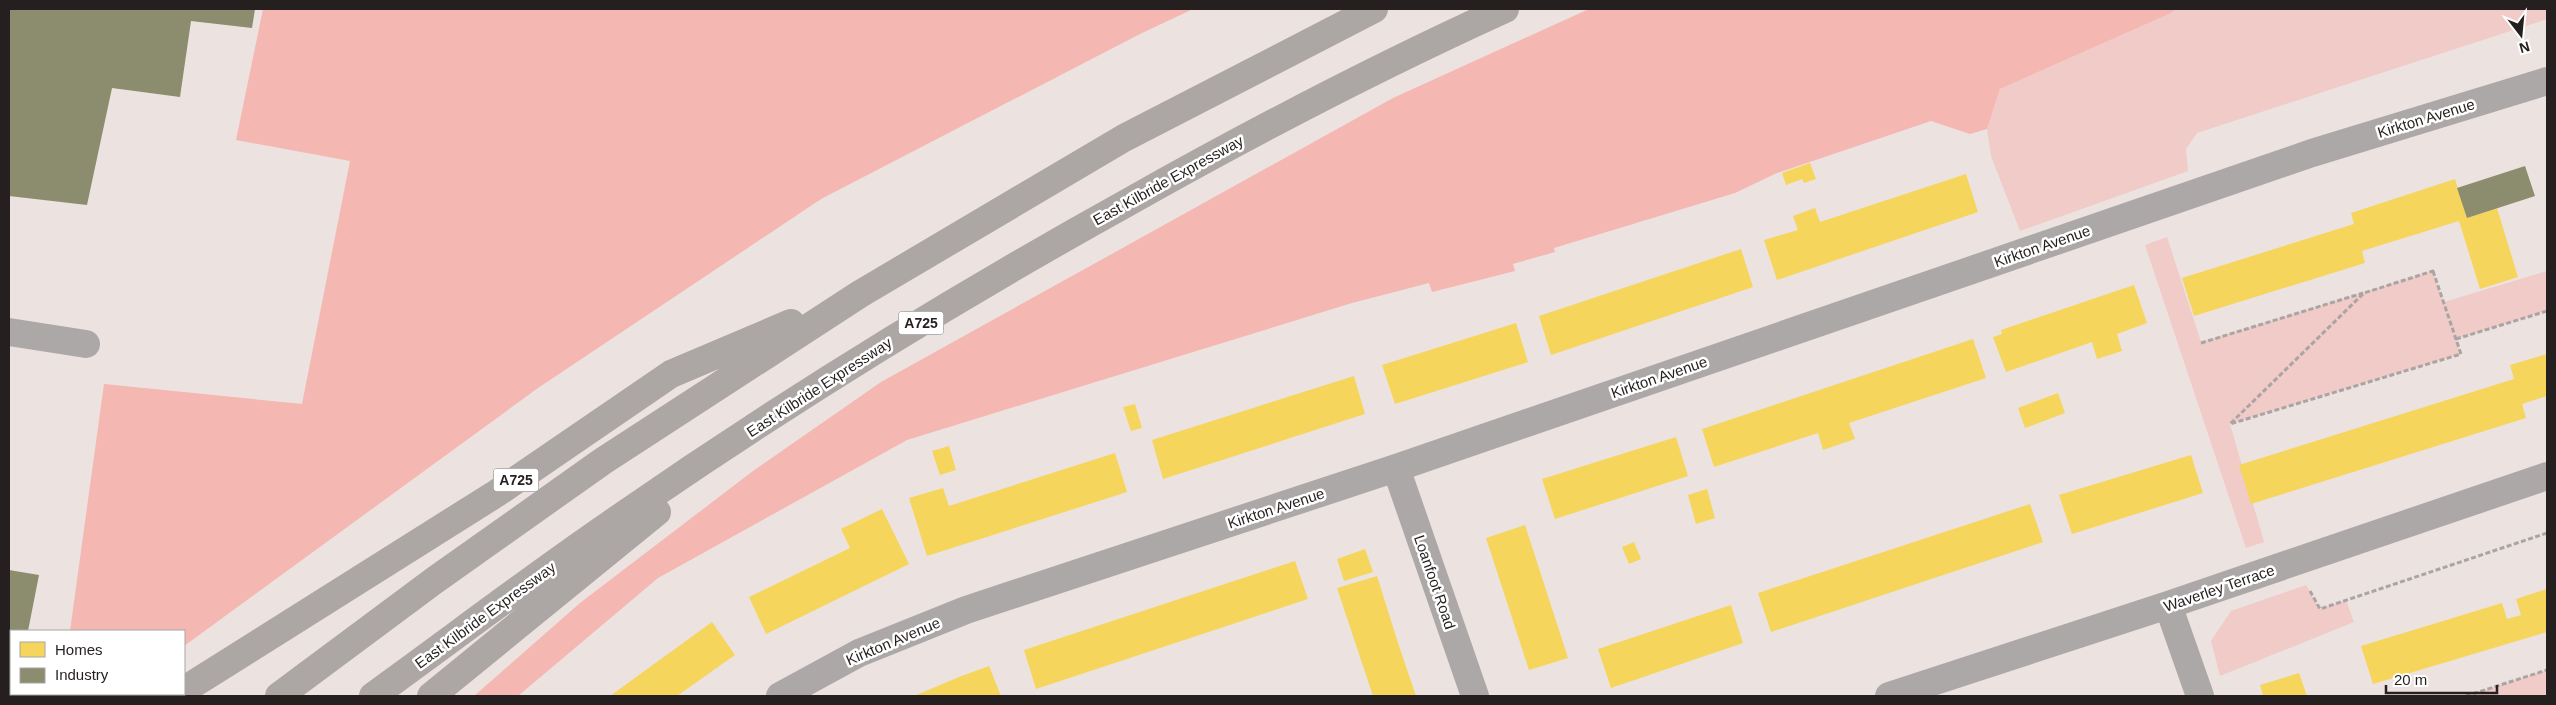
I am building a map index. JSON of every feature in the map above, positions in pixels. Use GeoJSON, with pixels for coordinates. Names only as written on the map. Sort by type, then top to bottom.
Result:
{"type":"FeatureCollection","features":[{"type":"Feature","properties":{"kind":"highway","name":"A725"},"geometry":{"type":"LineString","coordinates":[[279,696],[435,580],[603,460],[860,294],[1124,138],[1374,9]]}},
{"type":"Feature","properties":{"kind":"highway","name":"East Kilbride Expressway"},"geometry":{"type":"LineString","coordinates":[[373,696],[590,539],[856,362],[1038,253],[1226,147],[1348,84],[1505,9]]}},
{"type":"Feature","properties":{"kind":"highway","name":"A725"},"geometry":{"type":"LineString","coordinates":[[185,689],[497,493],[671,374],[860,294]]}},
{"type":"Feature","properties":{"kind":"highway","name":"A725"},"geometry":{"type":"LineString","coordinates":[[431,696],[582,575],[767,420]]}},
{"type":"Feature","properties":{"kind":"street","name":"Kirkton Avenue"},"geometry":{"type":"LineString","coordinates":[[780,696],[860,653],[966,610],[1396,468],[2312,153],[2547,81]]}},
{"type":"Feature","properties":{"kind":"street"},"geometry":{"type":"LineString","coordinates":[[9,332],[86,344]]}},
{"type":"Feature","properties":{"kind":"street","name":"Loanfoot Road"},"geometry":{"type":"LineString","coordinates":[[1396,468],[1475,696]]}},
{"type":"Feature","properties":{"kind":"street","name":"Waverley Terrace"},"geometry":{"type":"LineString","coordinates":[[1889,696],[2168,605],[2547,476]]}},
{"type":"Feature","properties":{"kind":"street"},"geometry":{"type":"LineString","coordinates":[[2168,605],[2200,696]]}},
{"type":"Feature","properties":{"kind":"path"},"geometry":{"type":"LineString","coordinates":[[2201,343],[2433,271],[2461,354],[2230,424],[2364,293]]}},
{"type":"Feature","properties":{"kind":"path"},"geometry":{"type":"LineString","coordinates":[[2456,339],[2547,311]]}},
{"type":"Feature","properties":{"kind":"path"},"geometry":{"type":"LineString","coordinates":[[2293,563],[2320,609],[2547,533]]}},
{"type":"Feature","properties":{"kind":"path"},"geometry":{"type":"LineString","coordinates":[[2466,696],[2547,670]]}},
{"type":"Feature","properties":{"kind":"shaded area"},"geometry":{"type":"Polygon","coordinates":[[[263,9],[1193,9],[1140,34],[821,199],[538,388],[185,645],[185,630],[70,630],[104,384],[302,404],[350,161],[236,140],[263,9]]]}},
{"type":"Feature","properties":{"kind":"shaded area"},"geometry":{"type":"Polygon","coordinates":[[[1589,9],[2176,9],[2169,14],[2000,89],[1987,129],[1970,134],[1931,121],[1777,173],[1735,193],[1554,248],[1555,252],[1513,264],[1515,271],[1432,292],[1429,283],[1352,303],[907,440],[658,578],[518,696],[474,696],[580,603],[753,471],[881,382],[1393,98],[1589,9]]]}},
{"type":"Feature","properties":{"kind":"shaded area"},"geometry":{"type":"Polygon","coordinates":[[[2176,9],[2547,9],[2547,19],[2197,133],[2186,149],[2188,171],[2020,231],[1991,156],[1987,129],[2000,89],[2169,14],[2176,9]]]}},
{"type":"Feature","properties":{"kind":"shaded area"},"geometry":{"type":"Polygon","coordinates":[[[2167,237],[2201,342],[2433,271],[2444,302],[2547,271],[2547,311],[2456,339],[2461,354],[2230,424],[2264,542],[2246,548],[2145,245],[2167,237]]]}},
{"type":"Feature","properties":{"kind":"shaded area"},"geometry":{"type":"Polygon","coordinates":[[[2306,585],[2320,609],[2346,600],[2354,622],[2220,676],[2211,641],[2231,611],[2306,585]]]}},
{"type":"Feature","properties":{"kind":"shaded area"},"geometry":{"type":"Polygon","coordinates":[[[2547,670],[2547,696],[2466,696],[2547,670]]]}},
{"type":"Feature","properties":{"kind":"shaded area"},"geometry":{"type":"Polygon","coordinates":[[[10,694],[118,695],[117,696],[9,696],[10,694]]]}},
{"type":"Feature","properties":{"kind":"building: Homes"},"geometry":{"type":"Polygon","coordinates":[[[1810,163],[1816,179],[1804,183],[1802,179],[1786,185],[1782,173],[1810,163]]]}},
{"type":"Feature","properties":{"kind":"building: Homes"},"geometry":{"type":"Polygon","coordinates":[[[1966,174],[1978,212],[1777,280],[1764,240],[1798,230],[1793,216],[1815,208],[1820,222],[1966,174]]]}},
{"type":"Feature","properties":{"kind":"building: Homes"},"geometry":{"type":"Polygon","coordinates":[[[2455,179],[2467,218],[2497,208],[2518,277],[2480,289],[2459,221],[2362,251],[2365,263],[2194,316],[2182,278],[2354,224],[2351,213],[2455,179]]]}},
{"type":"Feature","properties":{"kind":"building: Homes"},"geometry":{"type":"Polygon","coordinates":[[[1741,249],[1753,287],[1551,355],[1539,316],[1741,249]]]}},
{"type":"Feature","properties":{"kind":"building: Homes"},"geometry":{"type":"Polygon","coordinates":[[[2134,285],[2147,323],[2117,334],[2122,351],[2097,359],[2092,342],[2006,372],[1993,337],[2002,334],[2001,330],[2134,285]]]}},
{"type":"Feature","properties":{"kind":"building: Homes"},"geometry":{"type":"Polygon","coordinates":[[[1516,323],[1528,362],[1395,404],[1382,365],[1516,323]]]}},
{"type":"Feature","properties":{"kind":"building: Homes"},"geometry":{"type":"Polygon","coordinates":[[[1973,339],[1986,378],[1849,423],[1855,439],[1823,450],[1818,433],[1714,467],[1702,429],[1973,339]]]}},
{"type":"Feature","properties":{"kind":"building: Homes"},"geometry":{"type":"Polygon","coordinates":[[[2547,354],[2547,396],[2522,404],[2526,418],[2251,504],[2239,465],[2514,379],[2510,365],[2547,354]]]}},
{"type":"Feature","properties":{"kind":"building: Homes"},"geometry":{"type":"Polygon","coordinates":[[[1354,376],[1365,414],[1163,479],[1152,440],[1354,376]]]}},
{"type":"Feature","properties":{"kind":"building: Homes"},"geometry":{"type":"Polygon","coordinates":[[[2058,393],[2065,413],[2025,428],[2018,408],[2058,393]]]}},
{"type":"Feature","properties":{"kind":"building: Homes"},"geometry":{"type":"Polygon","coordinates":[[[1135,404],[1142,428],[1131,431],[1123,407],[1135,404]]]}},
{"type":"Feature","properties":{"kind":"building: Homes"},"geometry":{"type":"Polygon","coordinates":[[[1676,437],[1688,476],[1555,519],[1542,479],[1676,437]]]}},
{"type":"Feature","properties":{"kind":"building: Homes"},"geometry":{"type":"Polygon","coordinates":[[[949,446],[956,470],[940,475],[932,451],[949,446]]]}},
{"type":"Feature","properties":{"kind":"building: Homes"},"geometry":{"type":"Polygon","coordinates":[[[1115,453],[1127,492],[927,556],[909,498],[943,488],[949,506],[1115,453]]]}},
{"type":"Feature","properties":{"kind":"building: Homes"},"geometry":{"type":"Polygon","coordinates":[[[2191,455],[2203,493],[2072,534],[2059,495],[2191,455]]]}},
{"type":"Feature","properties":{"kind":"building: Homes"},"geometry":{"type":"Polygon","coordinates":[[[1707,489],[1715,518],[1696,524],[1688,495],[1707,489]]]}},
{"type":"Feature","properties":{"kind":"building: Homes"},"geometry":{"type":"Polygon","coordinates":[[[2030,504],[2043,542],[1771,632],[1758,593],[2030,504]]]}},
{"type":"Feature","properties":{"kind":"building: Homes"},"geometry":{"type":"Polygon","coordinates":[[[882,509],[909,564],[766,634],[749,597],[850,548],[841,529],[882,509]]]}},
{"type":"Feature","properties":{"kind":"building: Homes"},"geometry":{"type":"Polygon","coordinates":[[[1525,525],[1568,658],[1529,670],[1486,538],[1525,525]]]}},
{"type":"Feature","properties":{"kind":"building: Homes"},"geometry":{"type":"Polygon","coordinates":[[[1634,542],[1641,559],[1629,564],[1622,547],[1634,542]]]}},
{"type":"Feature","properties":{"kind":"building: Homes"},"geometry":{"type":"Polygon","coordinates":[[[1365,549],[1373,572],[1344,581],[1337,559],[1365,549]]]}},
{"type":"Feature","properties":{"kind":"building: Homes"},"geometry":{"type":"Polygon","coordinates":[[[1295,561],[1308,599],[1036,689],[1024,650],[1295,561]]]}},
{"type":"Feature","properties":{"kind":"building: Homes"},"geometry":{"type":"Polygon","coordinates":[[[1377,576],[1416,696],[1373,696],[1337,588],[1377,576]]]}},
{"type":"Feature","properties":{"kind":"building: Homes"},"geometry":{"type":"Polygon","coordinates":[[[2547,589],[2547,632],[2373,684],[2361,646],[2502,603],[2507,619],[2521,615],[2516,599],[2547,589]]]}},
{"type":"Feature","properties":{"kind":"building: Homes"},"geometry":{"type":"Polygon","coordinates":[[[1731,605],[1743,643],[1611,688],[1598,649],[1731,605]]]}},
{"type":"Feature","properties":{"kind":"building: Homes"},"geometry":{"type":"Polygon","coordinates":[[[712,622],[735,655],[677,696],[610,696],[712,622]]]}},
{"type":"Feature","properties":{"kind":"building: Homes"},"geometry":{"type":"Polygon","coordinates":[[[989,666],[1001,696],[914,696],[959,677],[989,666]]]}},
{"type":"Feature","properties":{"kind":"building: Homes"},"geometry":{"type":"Polygon","coordinates":[[[2299,673],[2307,696],[2263,696],[2260,685],[2299,673]]]}},
{"type":"Feature","properties":{"kind":"building: Industry"},"geometry":{"type":"Polygon","coordinates":[[[9,9],[255,9],[252,28],[191,21],[180,97],[112,88],[87,205],[9,196],[9,9]]]}},
{"type":"Feature","properties":{"kind":"building: Industry"},"geometry":{"type":"Polygon","coordinates":[[[2525,166],[2535,196],[2467,218],[2457,188],[2525,166]]]}},
{"type":"Feature","properties":{"kind":"building: Industry"},"geometry":{"type":"Polygon","coordinates":[[[9,570],[39,575],[28,630],[10,630],[9,683],[9,570]]]}}]}
